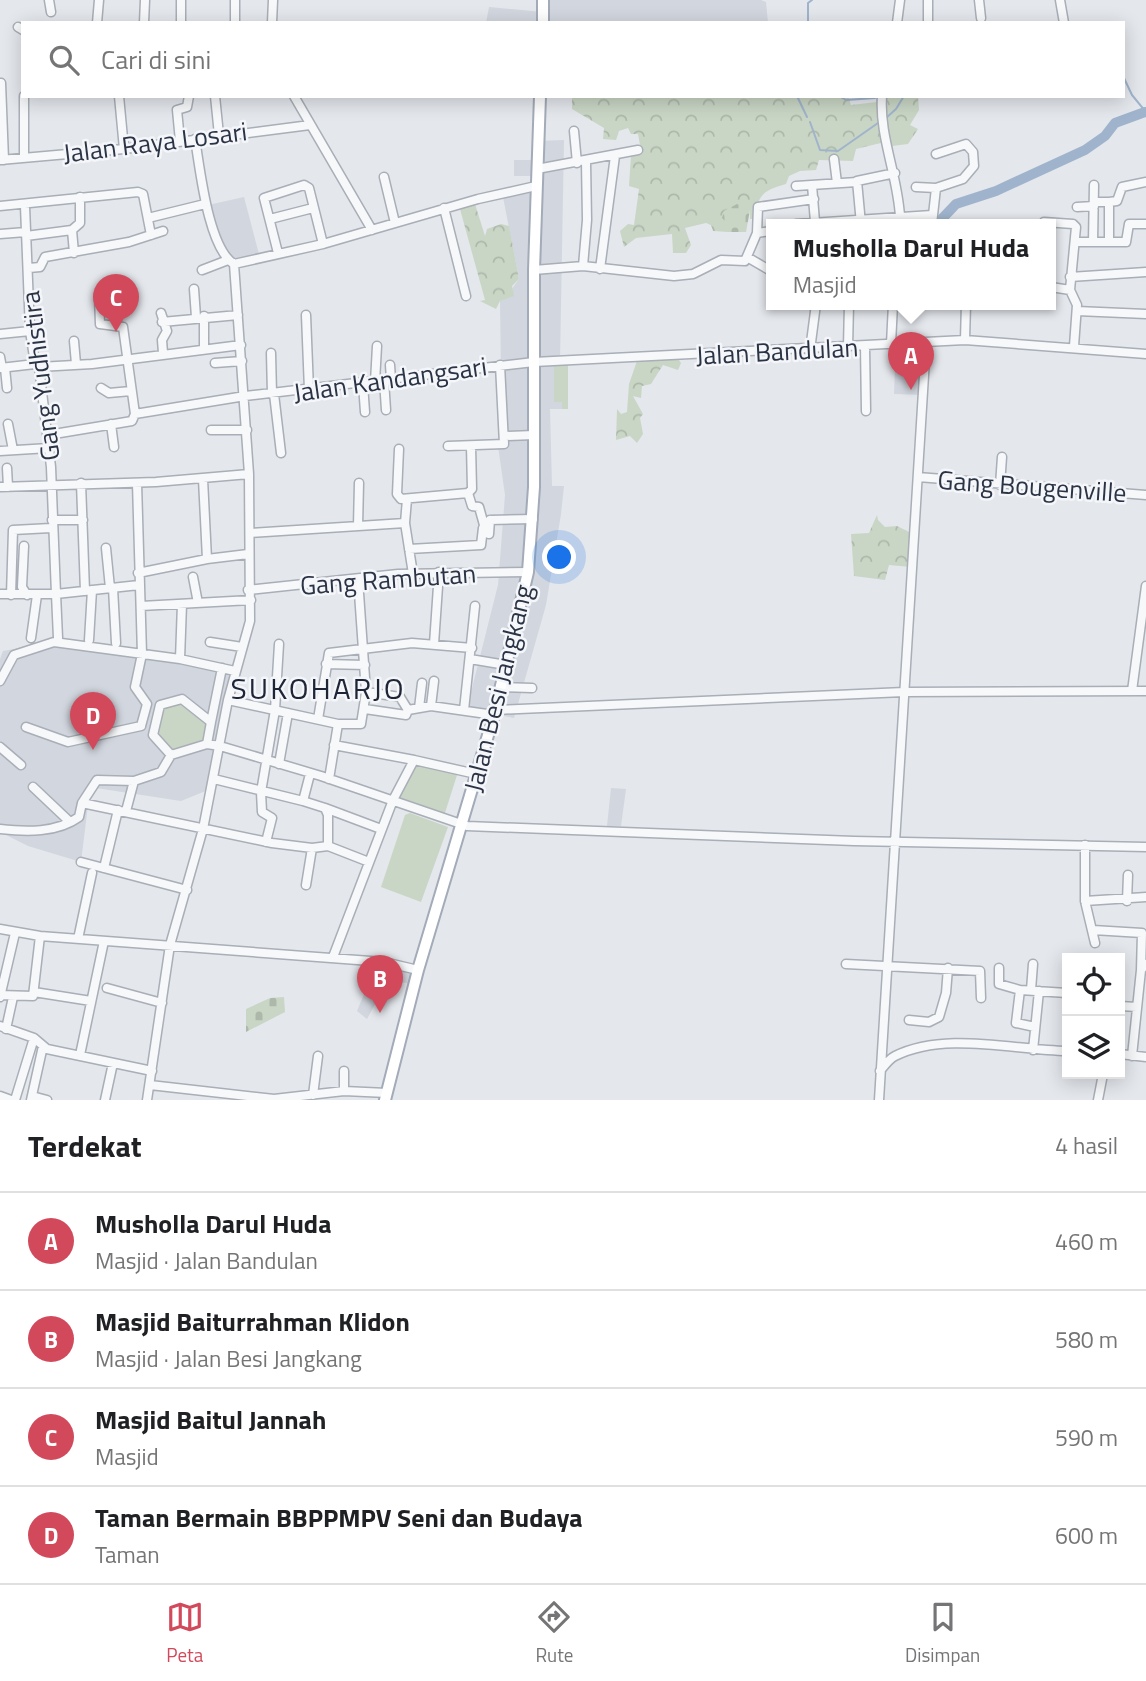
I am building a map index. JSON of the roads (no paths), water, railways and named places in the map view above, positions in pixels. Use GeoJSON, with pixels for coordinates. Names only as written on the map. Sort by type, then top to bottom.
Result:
{"type":"FeatureCollection","features":[{"type":"Feature","properties":{"kind":"main road"},"geometry":{"type":"LineString","coordinates":[[543,0],[543,21]]}},
{"type":"Feature","properties":{"kind":"main road","name":"Jalan Besi Jangkang"},"geometry":{"type":"LineString","coordinates":[[386,1096],[418,970],[494,713],[528,572],[533,519],[534,270],[540,98]]}},
{"type":"Feature","properties":{"kind":"street"},"geometry":{"type":"LineString","coordinates":[[49,0],[51,12]]}},
{"type":"Feature","properties":{"kind":"street"},"geometry":{"type":"LineString","coordinates":[[97,21],[99,0]]}},
{"type":"Feature","properties":{"kind":"street"},"geometry":{"type":"LineString","coordinates":[[144,21],[145,0]]}},
{"type":"Feature","properties":{"kind":"street"},"geometry":{"type":"LineString","coordinates":[[181,0],[181,21]]}},
{"type":"Feature","properties":{"kind":"street"},"geometry":{"type":"LineString","coordinates":[[235,0],[235,21]]}},
{"type":"Feature","properties":{"kind":"street"},"geometry":{"type":"LineString","coordinates":[[272,21],[273,0]]}},
{"type":"Feature","properties":{"kind":"street"},"geometry":{"type":"LineString","coordinates":[[897,21],[900,0]]}},
{"type":"Feature","properties":{"kind":"street"},"geometry":{"type":"LineString","coordinates":[[928,0],[928,21]]}},
{"type":"Feature","properties":{"kind":"street"},"geometry":{"type":"LineString","coordinates":[[979,0],[981,18]]}},
{"type":"Feature","properties":{"kind":"street"},"geometry":{"type":"LineString","coordinates":[[1060,0],[1064,21]]}},
{"type":"Feature","properties":{"kind":"street"},"geometry":{"type":"LineString","coordinates":[[1,83],[2,160]]}},
{"type":"Feature","properties":{"kind":"street"},"geometry":{"type":"LineString","coordinates":[[24,98],[24,157]]}},
{"type":"Feature","properties":{"kind":"street"},"geometry":{"type":"LineString","coordinates":[[119,98],[124,149]]}},
{"type":"Feature","properties":{"kind":"street"},"geometry":{"type":"LineString","coordinates":[[180,141],[177,110],[187,107],[189,98]]}},
{"type":"Feature","properties":{"kind":"street"},"geometry":{"type":"LineString","coordinates":[[215,98],[219,135]]}},
{"type":"Feature","properties":{"kind":"street"},"geometry":{"type":"LineString","coordinates":[[295,98],[372,230]]}},
{"type":"Feature","properties":{"kind":"street"},"geometry":{"type":"LineString","coordinates":[[881,98],[881,116],[895,173],[900,217]]}},
{"type":"Feature","properties":{"kind":"street","name":"Jalan Raya Losari"},"geometry":{"type":"LineString","coordinates":[[2,160],[124,149],[310,125]]}},
{"type":"Feature","properties":{"kind":"street"},"geometry":{"type":"LineString","coordinates":[[574,131],[582,162],[587,220],[583,266]]}},
{"type":"Feature","properties":{"kind":"street"},"geometry":{"type":"LineString","coordinates":[[147,1100],[170,945],[203,829],[228,700],[250,621],[249,474],[238,315],[231,262],[205,204],[195,139]]}},
{"type":"Feature","properties":{"kind":"street"},"geometry":{"type":"LineString","coordinates":[[916,187],[936,188],[963,180],[974,166],[973,152],[966,144],[936,154]]}},
{"type":"Feature","properties":{"kind":"street"},"geometry":{"type":"LineString","coordinates":[[537,169],[638,150]]}},
{"type":"Feature","properties":{"kind":"street"},"geometry":{"type":"LineString","coordinates":[[600,269],[615,156]]}},
{"type":"Feature","properties":{"kind":"street"},"geometry":{"type":"LineString","coordinates":[[834,159],[837,183]]}},
{"type":"Feature","properties":{"kind":"street"},"geometry":{"type":"LineString","coordinates":[[796,186],[857,181],[895,173]]}},
{"type":"Feature","properties":{"kind":"street"},"geometry":{"type":"LineString","coordinates":[[384,177],[395,223]]}},
{"type":"Feature","properties":{"kind":"street"},"geometry":{"type":"LineString","coordinates":[[857,181],[861,219]]}},
{"type":"Feature","properties":{"kind":"street"},"geometry":{"type":"LineString","coordinates":[[1077,206],[1117,201],[1122,187],[1146,182]]}},
{"type":"Feature","properties":{"kind":"street"},"geometry":{"type":"LineString","coordinates":[[278,253],[264,198],[304,185],[309,188],[323,244]]}},
{"type":"Feature","properties":{"kind":"street"},"geometry":{"type":"LineString","coordinates":[[812,185],[815,219]]}},
{"type":"Feature","properties":{"kind":"street"},"geometry":{"type":"LineString","coordinates":[[1093,242],[1094,185]]}},
{"type":"Feature","properties":{"kind":"street"},"geometry":{"type":"LineString","coordinates":[[202,270],[323,244],[444,208],[536,186]]}},
{"type":"Feature","properties":{"kind":"street"},"geometry":{"type":"LineString","coordinates":[[932,219],[936,188]]}},
{"type":"Feature","properties":{"kind":"street"},"geometry":{"type":"LineString","coordinates":[[0,206],[25,206],[80,197],[141,192],[151,234]]}},
{"type":"Feature","properties":{"kind":"street"},"geometry":{"type":"LineString","coordinates":[[0,234],[72,230],[80,223],[80,197]]}},
{"type":"Feature","properties":{"kind":"street"},"geometry":{"type":"LineString","coordinates":[[746,259],[757,233],[758,207],[814,200]]}},
{"type":"Feature","properties":{"kind":"street"},"geometry":{"type":"LineString","coordinates":[[1109,242],[1110,202]]}},
{"type":"Feature","properties":{"kind":"street"},"geometry":{"type":"LineString","coordinates":[[148,218],[205,204]]}},
{"type":"Feature","properties":{"kind":"street","name":"Gang Yudhistira"},"geometry":{"type":"LineString","coordinates":[[25,206],[30,331],[48,435],[52,484],[58,638]]}},
{"type":"Feature","properties":{"kind":"street"},"geometry":{"type":"LineString","coordinates":[[270,219],[313,208]]}},
{"type":"Feature","properties":{"kind":"street"},"geometry":{"type":"LineString","coordinates":[[444,208],[466,296]]}},
{"type":"Feature","properties":{"kind":"street"},"geometry":{"type":"LineString","coordinates":[[880,219],[921,219]]}},
{"type":"Feature","properties":{"kind":"street"},"geometry":{"type":"LineString","coordinates":[[1056,223],[1073,224],[1076,227],[1070,277],[1070,290],[1076,299],[1077,312],[1074,346]]}},
{"type":"Feature","properties":{"kind":"street"},"geometry":{"type":"LineString","coordinates":[[1075,242],[1127,241],[1130,223],[1146,225]]}},
{"type":"Feature","properties":{"kind":"street"},"geometry":{"type":"LineString","coordinates":[[72,230],[74,253]]}},
{"type":"Feature","properties":{"kind":"street"},"geometry":{"type":"LineString","coordinates":[[29,268],[40,267],[45,257],[129,242],[163,231]]}},
{"type":"Feature","properties":{"kind":"street"},"geometry":{"type":"LineString","coordinates":[[757,233],[766,232]]}},
{"type":"Feature","properties":{"kind":"street"},"geometry":{"type":"LineString","coordinates":[[534,270],[583,266],[674,276],[693,274],[721,260],[746,259],[766,269]]}},
{"type":"Feature","properties":{"kind":"street"},"geometry":{"type":"LineString","coordinates":[[1070,277],[1146,272]]}},
{"type":"Feature","properties":{"kind":"street"},"geometry":{"type":"LineString","coordinates":[[1056,288],[1070,290]]}},
{"type":"Feature","properties":{"kind":"street"},"geometry":{"type":"LineString","coordinates":[[194,289],[204,348]]}},
{"type":"Feature","properties":{"kind":"street"},"geometry":{"type":"LineString","coordinates":[[99,295],[100,324],[123,327],[135,414]]}},
{"type":"Feature","properties":{"kind":"street"},"geometry":{"type":"LineString","coordinates":[[810,350],[815,310]]}},
{"type":"Feature","properties":{"kind":"street"},"geometry":{"type":"LineString","coordinates":[[848,347],[849,310]]}},
{"type":"Feature","properties":{"kind":"street"},"geometry":{"type":"LineString","coordinates":[[891,344],[893,310]]}},
{"type":"Feature","properties":{"kind":"street"},"geometry":{"type":"LineString","coordinates":[[965,310],[965,340]]}},
{"type":"Feature","properties":{"kind":"street"},"geometry":{"type":"LineString","coordinates":[[1077,312],[1146,314]]}},
{"type":"Feature","properties":{"kind":"street"},"geometry":{"type":"LineString","coordinates":[[306,314],[309,390]]}},
{"type":"Feature","properties":{"kind":"street"},"geometry":{"type":"LineString","coordinates":[[163,353],[162,340],[167,331],[162,318],[238,315]]}},
{"type":"Feature","properties":{"kind":"street"},"geometry":{"type":"LineString","coordinates":[[0,334],[30,331]]}},
{"type":"Feature","properties":{"kind":"street","name":"Jalan Bandulan"},"geometry":{"type":"LineString","coordinates":[[534,362],[965,340],[1074,346],[1146,354]]}},
{"type":"Feature","properties":{"kind":"street"},"geometry":{"type":"LineString","coordinates":[[74,341],[76,364]]}},
{"type":"Feature","properties":{"kind":"street"},"geometry":{"type":"LineString","coordinates":[[879,1100],[885,965],[926,343]]}},
{"type":"Feature","properties":{"kind":"street"},"geometry":{"type":"LineString","coordinates":[[2,368],[76,364],[241,345]]}},
{"type":"Feature","properties":{"kind":"street"},"geometry":{"type":"LineString","coordinates":[[377,346],[386,410]]}},
{"type":"Feature","properties":{"kind":"street"},"geometry":{"type":"LineString","coordinates":[[865,346],[866,411]]}},
{"type":"Feature","properties":{"kind":"street"},"geometry":{"type":"LineString","coordinates":[[271,353],[281,453]]}},
{"type":"Feature","properties":{"kind":"street"},"geometry":{"type":"LineString","coordinates":[[0,357],[7,388]]}},
{"type":"Feature","properties":{"kind":"street"},"geometry":{"type":"LineString","coordinates":[[215,363],[242,361]]}},
{"type":"Feature","properties":{"kind":"street","name":"Jalan Kandangsari"},"geometry":{"type":"LineString","coordinates":[[111,424],[132,421],[135,414],[245,396],[534,362]]}},
{"type":"Feature","properties":{"kind":"street"},"geometry":{"type":"LineString","coordinates":[[383,380],[390,365]]}},
{"type":"Feature","properties":{"kind":"street"},"geometry":{"type":"LineString","coordinates":[[448,446],[502,446],[505,436],[500,365]]}},
{"type":"Feature","properties":{"kind":"street"},"geometry":{"type":"LineString","coordinates":[[363,384],[365,412]]}},
{"type":"Feature","properties":{"kind":"street"},"geometry":{"type":"LineString","coordinates":[[101,388],[108,393],[131,391]]}},
{"type":"Feature","properties":{"kind":"street"},"geometry":{"type":"LineString","coordinates":[[8,424],[13,450]]}},
{"type":"Feature","properties":{"kind":"street"},"geometry":{"type":"LineString","coordinates":[[48,435],[111,424],[114,447]]}},
{"type":"Feature","properties":{"kind":"street"},"geometry":{"type":"LineString","coordinates":[[211,430],[247,430]]}},
{"type":"Feature","properties":{"kind":"street"},"geometry":{"type":"LineString","coordinates":[[505,436],[534,435]]}},
{"type":"Feature","properties":{"kind":"street"},"geometry":{"type":"LineString","coordinates":[[399,449],[397,494],[401,499],[407,499],[468,492],[472,489],[471,446]]}},
{"type":"Feature","properties":{"kind":"street"},"geometry":{"type":"LineString","coordinates":[[0,451],[49,448]]}},
{"type":"Feature","properties":{"kind":"street"},"geometry":{"type":"LineString","coordinates":[[1000,485],[1002,457]]}},
{"type":"Feature","properties":{"kind":"street"},"geometry":{"type":"LineString","coordinates":[[7,468],[4,487],[137,483],[249,474]]}},
{"type":"Feature","properties":{"kind":"street","name":"Gang Bougenville"},"geometry":{"type":"LineString","coordinates":[[918,477],[1146,495]]}},
{"type":"Feature","properties":{"kind":"street"},"geometry":{"type":"LineString","coordinates":[[203,478],[207,559]]}},
{"type":"Feature","properties":{"kind":"street"},"geometry":{"type":"LineString","coordinates":[[137,483],[142,654],[135,687],[147,704]]}},
{"type":"Feature","properties":{"kind":"street"},"geometry":{"type":"LineString","coordinates":[[358,526],[359,483]]}},
{"type":"Feature","properties":{"kind":"street"},"geometry":{"type":"LineString","coordinates":[[81,484],[89,591],[89,640]]}},
{"type":"Feature","properties":{"kind":"street"},"geometry":{"type":"LineString","coordinates":[[468,492],[472,506],[479,507],[487,522],[489,534]]}},
{"type":"Feature","properties":{"kind":"street"},"geometry":{"type":"LineString","coordinates":[[407,499],[405,523],[413,573]]}},
{"type":"Feature","properties":{"kind":"street"},"geometry":{"type":"LineString","coordinates":[[487,522],[533,519]]}},
{"type":"Feature","properties":{"kind":"street"},"geometry":{"type":"LineString","coordinates":[[11,595],[13,530],[83,520]]}},
{"type":"Feature","properties":{"kind":"street"},"geometry":{"type":"LineString","coordinates":[[409,549],[481,545],[487,522]]}},
{"type":"Feature","properties":{"kind":"street"},"geometry":{"type":"LineString","coordinates":[[250,533],[405,523]]}},
{"type":"Feature","properties":{"kind":"street"},"geometry":{"type":"LineString","coordinates":[[23,546],[22,583],[27,595]]}},
{"type":"Feature","properties":{"kind":"street"},"geometry":{"type":"LineString","coordinates":[[106,548],[116,643]]}},
{"type":"Feature","properties":{"kind":"street"},"geometry":{"type":"LineString","coordinates":[[138,573],[248,554]]}},
{"type":"Feature","properties":{"kind":"street"},"geometry":{"type":"LineString","coordinates":[[434,644],[439,572]]}},
{"type":"Feature","properties":{"kind":"street","name":"Gang Rambutan"},"geometry":{"type":"LineString","coordinates":[[141,606],[198,603],[413,573],[528,572]]}},
{"type":"Feature","properties":{"kind":"street"},"geometry":{"type":"LineString","coordinates":[[193,577],[198,603]]}},
{"type":"Feature","properties":{"kind":"street"},"geometry":{"type":"LineString","coordinates":[[228,700],[338,724],[361,724],[366,692],[358,579]]}},
{"type":"Feature","properties":{"kind":"street"},"geometry":{"type":"LineString","coordinates":[[0,594],[56,594],[139,585]]}},
{"type":"Feature","properties":{"kind":"street"},"geometry":{"type":"LineString","coordinates":[[1132,691],[1146,586]]}},
{"type":"Feature","properties":{"kind":"street"},"geometry":{"type":"LineString","coordinates":[[31,638],[37,594]]}},
{"type":"Feature","properties":{"kind":"street"},"geometry":{"type":"LineString","coordinates":[[180,659],[182,604]]}},
{"type":"Feature","properties":{"kind":"street"},"geometry":{"type":"LineString","coordinates":[[464,710],[475,606]]}},
{"type":"Feature","properties":{"kind":"street"},"geometry":{"type":"LineString","coordinates":[[0,681],[14,655],[54,642],[180,659],[235,671]]}},
{"type":"Feature","properties":{"kind":"street"},"geometry":{"type":"LineString","coordinates":[[210,642],[242,647]]}},
{"type":"Feature","properties":{"kind":"street"},"geometry":{"type":"LineString","coordinates":[[318,719],[329,653],[412,643],[471,648]]}},
{"type":"Feature","properties":{"kind":"street"},"geometry":{"type":"LineString","coordinates":[[266,842],[272,818],[262,812],[261,792],[275,710],[279,644]]}},
{"type":"Feature","properties":{"kind":"street"},"geometry":{"type":"LineString","coordinates":[[470,659],[506,665]]}},
{"type":"Feature","properties":{"kind":"street"},"geometry":{"type":"LineString","coordinates":[[326,664],[365,665]]}},
{"type":"Feature","properties":{"kind":"street"},"geometry":{"type":"LineString","coordinates":[[207,744],[222,668]]}},
{"type":"Feature","properties":{"kind":"street"},"geometry":{"type":"LineString","coordinates":[[431,706],[434,681]]}},
{"type":"Feature","properties":{"kind":"street"},"geometry":{"type":"LineString","coordinates":[[419,708],[422,682]]}},
{"type":"Feature","properties":{"kind":"street"},"geometry":{"type":"LineString","coordinates":[[500,687],[532,688]]}},
{"type":"Feature","properties":{"kind":"street"},"geometry":{"type":"LineString","coordinates":[[408,710],[431,706],[494,713],[904,692],[1146,691]]}},
{"type":"Feature","properties":{"kind":"street"},"geometry":{"type":"LineString","coordinates":[[366,692],[400,697],[408,710]]}},
{"type":"Feature","properties":{"kind":"street"},"geometry":{"type":"LineString","coordinates":[[147,704],[160,705],[182,699],[211,722]]}},
{"type":"Feature","properties":{"kind":"street"},"geometry":{"type":"LineString","coordinates":[[141,726],[147,704]]}},
{"type":"Feature","properties":{"kind":"street"},"geometry":{"type":"LineString","coordinates":[[153,735],[160,705]]}},
{"type":"Feature","properties":{"kind":"street"},"geometry":{"type":"LineString","coordinates":[[365,709],[406,715],[408,710]]}},
{"type":"Feature","properties":{"kind":"street"},"geometry":{"type":"LineString","coordinates":[[279,764],[288,713]]}},
{"type":"Feature","properties":{"kind":"street"},"geometry":{"type":"LineString","coordinates":[[329,779],[338,724]]}},
{"type":"Feature","properties":{"kind":"street"},"geometry":{"type":"LineString","coordinates":[[26,727],[68,742],[141,726],[171,755]]}},
{"type":"Feature","properties":{"kind":"street"},"geometry":{"type":"LineString","coordinates":[[0,829],[54,828],[70,822],[79,817],[82,803],[97,780],[134,781],[162,772],[171,755],[207,744],[329,779],[461,825],[1146,847]]}},
{"type":"Feature","properties":{"kind":"street"},"geometry":{"type":"LineString","coordinates":[[334,745],[477,774]]}},
{"type":"Feature","properties":{"kind":"street"},"geometry":{"type":"LineString","coordinates":[[0,747],[20,765]]}},
{"type":"Feature","properties":{"kind":"street"},"geometry":{"type":"LineString","coordinates":[[333,957],[381,829],[414,760]]}},
{"type":"Feature","properties":{"kind":"street"},"geometry":{"type":"LineString","coordinates":[[303,801],[310,774]]}},
{"type":"Feature","properties":{"kind":"street"},"geometry":{"type":"LineString","coordinates":[[214,779],[303,801],[381,829]]}},
{"type":"Feature","properties":{"kind":"street"},"geometry":{"type":"LineString","coordinates":[[104,868],[134,781]]}},
{"type":"Feature","properties":{"kind":"street"},"geometry":{"type":"LineString","coordinates":[[33,787],[70,822]]}},
{"type":"Feature","properties":{"kind":"street"},"geometry":{"type":"LineString","coordinates":[[82,803],[266,842],[312,848],[328,846],[369,862]]}},
{"type":"Feature","properties":{"kind":"street"},"geometry":{"type":"LineString","coordinates":[[325,808],[328,815],[328,846]]}},
{"type":"Feature","properties":{"kind":"street"},"geometry":{"type":"LineString","coordinates":[[1085,845],[1084,901],[1095,943]]}},
{"type":"Feature","properties":{"kind":"street"},"geometry":{"type":"LineString","coordinates":[[306,885],[312,848]]}},
{"type":"Feature","properties":{"kind":"street"},"geometry":{"type":"LineString","coordinates":[[81,862],[187,890]]}},
{"type":"Feature","properties":{"kind":"street"},"geometry":{"type":"LineString","coordinates":[[78,939],[92,873]]}},
{"type":"Feature","properties":{"kind":"street"},"geometry":{"type":"LineString","coordinates":[[1127,901],[1128,875]]}},
{"type":"Feature","properties":{"kind":"street"},"geometry":{"type":"LineString","coordinates":[[1084,901],[1127,901],[1146,897]]}},
{"type":"Feature","properties":{"kind":"street"},"geometry":{"type":"LineString","coordinates":[[0,929],[40,936],[333,957],[396,964],[418,970]]}},
{"type":"Feature","properties":{"kind":"street"},"geometry":{"type":"LineString","coordinates":[[1093,930],[1144,933],[1143,967],[1132,1056]]}},
{"type":"Feature","properties":{"kind":"street"},"geometry":{"type":"LineString","coordinates":[[15,933],[1,992],[13,997],[29,998],[34,992],[40,936]]}},
{"type":"Feature","properties":{"kind":"street"},"geometry":{"type":"LineString","coordinates":[[79,1055],[104,941]]}},
{"type":"Feature","properties":{"kind":"street"},"geometry":{"type":"LineString","coordinates":[[846,964],[982,972],[981,998]]}},
{"type":"Feature","properties":{"kind":"street"},"geometry":{"type":"LineString","coordinates":[[1033,964],[1033,1050]]}},
{"type":"Feature","properties":{"kind":"street"},"geometry":{"type":"LineString","coordinates":[[909,1020],[929,1022],[939,1017],[944,1007],[948,968]]}},
{"type":"Feature","properties":{"kind":"street"},"geometry":{"type":"LineString","coordinates":[[999,968],[999,984],[1020,990],[1062,993]]}},
{"type":"Feature","properties":{"kind":"street"},"geometry":{"type":"LineString","coordinates":[[107,988],[162,1003]]}},
{"type":"Feature","properties":{"kind":"street"},"geometry":{"type":"LineString","coordinates":[[1020,990],[1016,1023],[1035,1027]]}},
{"type":"Feature","properties":{"kind":"street"},"geometry":{"type":"LineString","coordinates":[[34,992],[91,1001]]}},
{"type":"Feature","properties":{"kind":"street"},"geometry":{"type":"LineString","coordinates":[[13,997],[3,1027],[34,1038],[43,1045],[152,1071]]}},
{"type":"Feature","properties":{"kind":"street"},"geometry":{"type":"LineString","coordinates":[[1125,1006],[1137,1007]]}},
{"type":"Feature","properties":{"kind":"street"},"geometry":{"type":"LineString","coordinates":[[0,1096],[13,1100],[34,1038]]}},
{"type":"Feature","properties":{"kind":"street"},"geometry":{"type":"LineString","coordinates":[[43,1045],[31,1098],[47,1100]]}},
{"type":"Feature","properties":{"kind":"street"},"geometry":{"type":"LineString","coordinates":[[881,1051],[893,1056],[950,1045],[1062,1051]]}},
{"type":"Feature","properties":{"kind":"street"},"geometry":{"type":"LineString","coordinates":[[1125,1055],[1146,1058]]}},
{"type":"Feature","properties":{"kind":"street"},"geometry":{"type":"LineString","coordinates":[[313,1095],[318,1056]]}},
{"type":"Feature","properties":{"kind":"street"},"geometry":{"type":"LineString","coordinates":[[880,1071],[893,1056]]}},
{"type":"Feature","properties":{"kind":"street"},"geometry":{"type":"LineString","coordinates":[[104,1100],[113,1063]]}},
{"type":"Feature","properties":{"kind":"street"},"geometry":{"type":"LineString","coordinates":[[344,1071],[344,1091]]}},
{"type":"Feature","properties":{"kind":"street"},"geometry":{"type":"LineString","coordinates":[[1098,1100],[1101,1079]]}},
{"type":"Feature","properties":{"kind":"street"},"geometry":{"type":"LineString","coordinates":[[150,1085],[241,1098],[274,1099],[344,1091],[386,1096]]}},
{"type":"Feature","properties":{"kind":"waterway"},"geometry":{"type":"LineString","coordinates":[[808,21],[808,3],[812,0]]}},
{"type":"Feature","properties":{"kind":"waterway"},"geometry":{"type":"LineString","coordinates":[[1125,80],[1132,95],[1146,112]]}},
{"type":"Feature","properties":{"kind":"waterway"},"geometry":{"type":"LineString","coordinates":[[798,98],[807,117]]}},
{"type":"Feature","properties":{"kind":"waterway"},"geometry":{"type":"LineString","coordinates":[[842,98],[875,98]]}},
{"type":"Feature","properties":{"kind":"waterway"},"geometry":{"type":"LineString","coordinates":[[886,118],[903,98]]}},
{"type":"Feature","properties":{"kind":"waterway"},"geometry":{"type":"LineString","coordinates":[[942,219],[956,204],[996,191],[1085,150],[1105,136],[1115,123],[1145,112]]}},
{"type":"Feature","properties":{"kind":"waterway"},"geometry":{"type":"LineString","coordinates":[[810,122],[820,150],[838,151],[878,123]]}},
{"type":"Feature","properties":{"kind":"place","name":"Masjid Baitul Jannah"},"geometry":{"type":"Point","coordinates":[116,332]}},
{"type":"Feature","properties":{"kind":"place","name":"Musholla Darul Huda"},"geometry":{"type":"Point","coordinates":[911,390]}},
{"type":"Feature","properties":{"kind":"place","name":"Taman Bermain BBPPMPV Seni dan Budaya"},"geometry":{"type":"Point","coordinates":[93,750]}},
{"type":"Feature","properties":{"kind":"place","name":"Masjid Baiturrahman Klidon"},"geometry":{"type":"Point","coordinates":[380,1013]}},
{"type":"Feature","properties":{"kind":"district","name":"SUKOHARJO"},"geometry":{"type":"Point","coordinates":[318,688]}}]}
